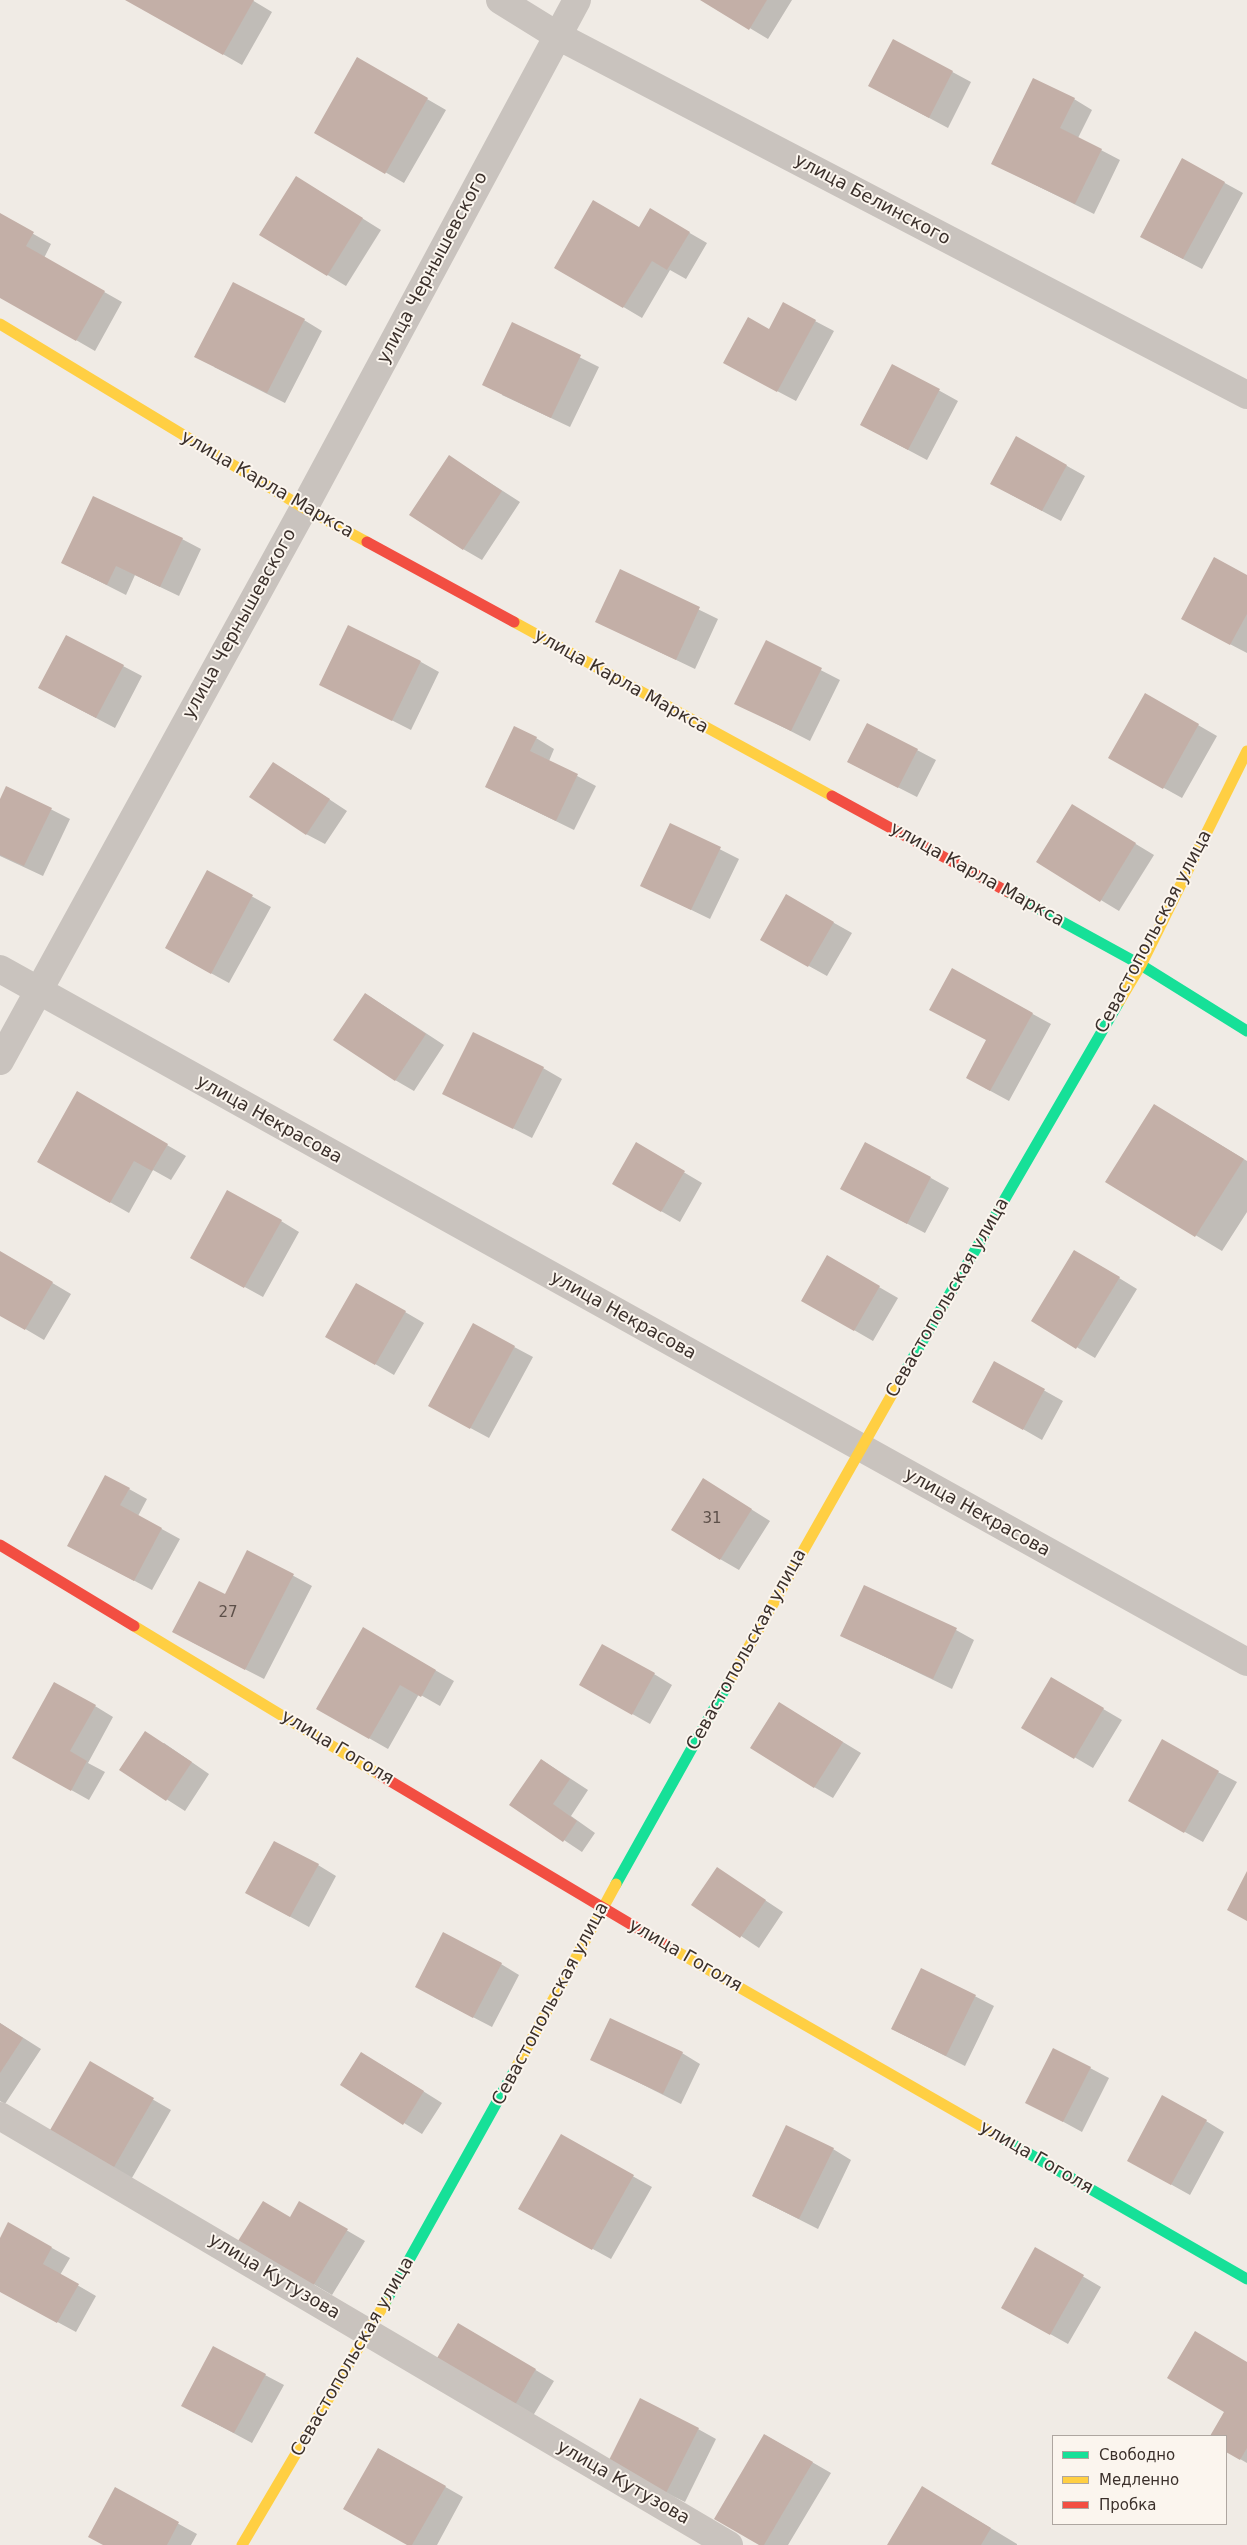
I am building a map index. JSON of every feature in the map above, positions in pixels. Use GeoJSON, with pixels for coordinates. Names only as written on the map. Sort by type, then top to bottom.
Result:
{"type":"FeatureCollection","features":[{"type":"Feature","properties":{"kind":"street","name":"улица Белинского"},"geometry":{"type":"LineString","coordinates":[[500,0],[558,36],[1247,395]]}},
{"type":"Feature","properties":{"kind":"street","name":"улица Чернышевского"},"geometry":{"type":"LineString","coordinates":[[0,1061],[304,508],[577,0]]}},
{"type":"Feature","properties":{"kind":"street","name":"улица Карла Маркса"},"geometry":{"type":"LineString","coordinates":[[0,324],[304,508],[1141,965],[1247,1031]]}},
{"type":"Feature","properties":{"kind":"street","name":"Севастопольская улица"},"geometry":{"type":"LineString","coordinates":[[242,2545],[368,2333],[477,2140],[602,1909],[860,1448],[1141,965],[1247,752]]}},
{"type":"Feature","properties":{"kind":"street","name":"улица Некрасова"},"geometry":{"type":"LineString","coordinates":[[0,970],[1247,1662]]}},
{"type":"Feature","properties":{"kind":"street","name":"улица Гоголя"},"geometry":{"type":"LineString","coordinates":[[0,1545],[602,1909],[1247,2280]]}},
{"type":"Feature","properties":{"kind":"street","name":"улица Кутузова"},"geometry":{"type":"LineString","coordinates":[[0,2116],[729,2545]]}},
{"type":"Feature","properties":{"kind":"building"},"geometry":{"type":"Polygon","coordinates":[[[125,0],[254,0],[223,55],[125,0]]]}},
{"type":"Feature","properties":{"kind":"building"},"geometry":{"type":"Polygon","coordinates":[[[700,0],[767,0],[749,30],[700,0]]]}},
{"type":"Feature","properties":{"kind":"building"},"geometry":{"type":"Polygon","coordinates":[[[893,39],[953,71],[929,118],[868,86],[893,39]]]}},
{"type":"Feature","properties":{"kind":"building"},"geometry":{"type":"Polygon","coordinates":[[[357,57],[428,98],[385,174],[314,133],[357,57]]]}},
{"type":"Feature","properties":{"kind":"building"},"geometry":{"type":"Polygon","coordinates":[[[1033,78],[1075,98],[1060,128],[1102,149],[1075,204],[991,164],[1033,78]]]}},
{"type":"Feature","properties":{"kind":"building"},"geometry":{"type":"Polygon","coordinates":[[[1182,158],[1225,182],[1183,259],[1140,237],[1182,158]]]}},
{"type":"Feature","properties":{"kind":"building"},"geometry":{"type":"Polygon","coordinates":[[[296,176],[363,218],[327,276],[259,235],[296,176]]]}},
{"type":"Feature","properties":{"kind":"building"},"geometry":{"type":"Polygon","coordinates":[[[593,200],[639,227],[650,208],[690,232],[667,270],[652,261],[623,308],[554,268],[593,200]]]}},
{"type":"Feature","properties":{"kind":"building"},"geometry":{"type":"Polygon","coordinates":[[[0,213],[34,232],[26,246],[105,291],[76,341],[0,298],[0,213]]]}},
{"type":"Feature","properties":{"kind":"building"},"geometry":{"type":"Polygon","coordinates":[[[233,282],[305,319],[267,393],[194,357],[233,282]]]}},
{"type":"Feature","properties":{"kind":"building"},"geometry":{"type":"Polygon","coordinates":[[[783,302],[816,320],[777,392],[723,363],[748,317],[769,329],[783,302]]]}},
{"type":"Feature","properties":{"kind":"building"},"geometry":{"type":"Polygon","coordinates":[[[512,322],[581,355],[551,418],[482,385],[512,322]]]}},
{"type":"Feature","properties":{"kind":"building"},"geometry":{"type":"Polygon","coordinates":[[[892,364],[940,389],[908,450],[860,425],[892,364]]]}},
{"type":"Feature","properties":{"kind":"building"},"geometry":{"type":"Polygon","coordinates":[[[1016,436],[1067,465],[1042,511],[990,484],[1016,436]]]}},
{"type":"Feature","properties":{"kind":"building"},"geometry":{"type":"Polygon","coordinates":[[[449,455],[502,491],[463,550],[409,515],[449,455]]]}},
{"type":"Feature","properties":{"kind":"building"},"geometry":{"type":"Polygon","coordinates":[[[93,496],[183,538],[160,587],[116,566],[107,585],[61,563],[93,496]]]}},
{"type":"Feature","properties":{"kind":"building"},"geometry":{"type":"Polygon","coordinates":[[[1214,557],[1247,575],[1247,614],[1230,645],[1181,619],[1214,557]]]}},
{"type":"Feature","properties":{"kind":"building"},"geometry":{"type":"Polygon","coordinates":[[[620,569],[700,607],[676,660],[595,622],[620,569]]]}},
{"type":"Feature","properties":{"kind":"building"},"geometry":{"type":"Polygon","coordinates":[[[348,625],[421,661],[392,721],[319,685],[348,625]]]}},
{"type":"Feature","properties":{"kind":"building"},"geometry":{"type":"Polygon","coordinates":[[[66,635],[124,665],[96,718],[38,688],[66,635]]]}},
{"type":"Feature","properties":{"kind":"building"},"geometry":{"type":"Polygon","coordinates":[[[766,640],[822,668],[791,731],[734,704],[766,640]]]}},
{"type":"Feature","properties":{"kind":"building"},"geometry":{"type":"Polygon","coordinates":[[[1145,693],[1199,724],[1163,789],[1108,758],[1145,693]]]}},
{"type":"Feature","properties":{"kind":"building"},"geometry":{"type":"Polygon","coordinates":[[[867,723],[918,749],[898,788],[847,762],[867,723]]]}},
{"type":"Feature","properties":{"kind":"building"},"geometry":{"type":"Polygon","coordinates":[[[514,726],[537,737],[530,751],[578,774],[556,821],[485,787],[514,726]]]}},
{"type":"Feature","properties":{"kind":"building"},"geometry":{"type":"Polygon","coordinates":[[[273,762],[330,799],[306,835],[249,797],[273,762]]]}},
{"type":"Feature","properties":{"kind":"building"},"geometry":{"type":"Polygon","coordinates":[[[6,786],[52,808],[24,866],[0,855],[0,799],[6,786]]]}},
{"type":"Feature","properties":{"kind":"building"},"geometry":{"type":"Polygon","coordinates":[[[1072,804],[1136,843],[1100,902],[1036,862],[1072,804]]]}},
{"type":"Feature","properties":{"kind":"building"},"geometry":{"type":"Polygon","coordinates":[[[670,823],[721,847],[691,910],[640,886],[670,823]]]}},
{"type":"Feature","properties":{"kind":"building"},"geometry":{"type":"Polygon","coordinates":[[[207,870],[253,895],[211,974],[165,948],[207,870]]]}},
{"type":"Feature","properties":{"kind":"building"},"geometry":{"type":"Polygon","coordinates":[[[786,894],[834,922],[808,967],[760,940],[786,894]]]}},
{"type":"Feature","properties":{"kind":"building"},"geometry":{"type":"Polygon","coordinates":[[[952,968],[1033,1013],[990,1091],[966,1078],[986,1040],[929,1010],[952,968]]]}},
{"type":"Feature","properties":{"kind":"building"},"geometry":{"type":"Polygon","coordinates":[[[365,993],[426,1034],[395,1081],[333,1040],[365,993]]]}},
{"type":"Feature","properties":{"kind":"building"},"geometry":{"type":"Polygon","coordinates":[[[473,1032],[544,1067],[513,1129],[442,1094],[473,1032]]]}},
{"type":"Feature","properties":{"kind":"building"},"geometry":{"type":"Polygon","coordinates":[[[77,1091],[168,1144],[152,1171],[134,1161],[110,1203],[37,1162],[77,1091]]]}},
{"type":"Feature","properties":{"kind":"building"},"geometry":{"type":"Polygon","coordinates":[[[1154,1104],[1244,1159],[1195,1237],[1105,1182],[1154,1104]]]}},
{"type":"Feature","properties":{"kind":"building"},"geometry":{"type":"Polygon","coordinates":[[[636,1142],[685,1171],[661,1212],[612,1184],[636,1142]]]}},
{"type":"Feature","properties":{"kind":"building"},"geometry":{"type":"Polygon","coordinates":[[[865,1142],[931,1177],[907,1224],[840,1189],[865,1142]]]}},
{"type":"Feature","properties":{"kind":"building"},"geometry":{"type":"Polygon","coordinates":[[[227,1190],[282,1220],[244,1288],[190,1258],[227,1190]]]}},
{"type":"Feature","properties":{"kind":"building"},"geometry":{"type":"Polygon","coordinates":[[[1074,1250],[1120,1277],[1076,1349],[1031,1321],[1074,1250]]]}},
{"type":"Feature","properties":{"kind":"building"},"geometry":{"type":"Polygon","coordinates":[[[0,1251],[53,1282],[25,1330],[0,1316],[0,1251]]]}},
{"type":"Feature","properties":{"kind":"building"},"geometry":{"type":"Polygon","coordinates":[[[827,1255],[880,1286],[854,1331],[801,1301],[827,1255]]]}},
{"type":"Feature","properties":{"kind":"building"},"geometry":{"type":"Polygon","coordinates":[[[356,1283],[406,1311],[375,1365],[325,1337],[356,1283]]]}},
{"type":"Feature","properties":{"kind":"building"},"geometry":{"type":"Polygon","coordinates":[[[473,1323],[515,1346],[470,1429],[428,1406],[473,1323]]]}},
{"type":"Feature","properties":{"kind":"building"},"geometry":{"type":"Polygon","coordinates":[[[994,1361],[1045,1389],[1023,1430],[972,1402],[994,1361]]]}},
{"type":"Feature","properties":{"kind":"building"},"geometry":{"type":"Polygon","coordinates":[[[105,1475],[130,1488],[120,1505],[162,1528],[134,1581],[67,1546],[105,1475]]]}},
{"type":"Feature","properties":{"kind":"building"},"geometry":{"type":"Polygon","coordinates":[[[703,1478],[752,1509],[720,1560],[671,1530],[703,1478]]]}},
{"type":"Feature","properties":{"kind":"building"},"geometry":{"type":"Polygon","coordinates":[[[247,1550],[294,1574],[245,1670],[172,1632],[199,1581],[225,1594],[247,1550]]]}},
{"type":"Feature","properties":{"kind":"building"},"geometry":{"type":"Polygon","coordinates":[[[864,1585],[957,1628],[933,1679],[840,1636],[864,1585]]]}},
{"type":"Feature","properties":{"kind":"building"},"geometry":{"type":"Polygon","coordinates":[[[363,1627],[436,1670],[421,1697],[400,1685],[369,1739],[316,1709],[363,1627]]]}},
{"type":"Feature","properties":{"kind":"building"},"geometry":{"type":"Polygon","coordinates":[[[602,1644],[655,1673],[632,1715],[579,1685],[602,1644]]]}},
{"type":"Feature","properties":{"kind":"building"},"geometry":{"type":"Polygon","coordinates":[[[1051,1677],[1104,1708],[1074,1759],[1021,1728],[1051,1677]]]}},
{"type":"Feature","properties":{"kind":"building"},"geometry":{"type":"Polygon","coordinates":[[[54,1682],[96,1705],[70,1751],[87,1761],[71,1791],[12,1758],[54,1682]]]}},
{"type":"Feature","properties":{"kind":"building"},"geometry":{"type":"Polygon","coordinates":[[[779,1702],[843,1742],[814,1788],[750,1748],[779,1702]]]}},
{"type":"Feature","properties":{"kind":"building"},"geometry":{"type":"Polygon","coordinates":[[[145,1731],[192,1762],[166,1801],[119,1770],[145,1731]]]}},
{"type":"Feature","properties":{"kind":"building"},"geometry":{"type":"Polygon","coordinates":[[[1162,1739],[1219,1771],[1184,1833],[1128,1801],[1162,1739]]]}},
{"type":"Feature","properties":{"kind":"building"},"geometry":{"type":"Polygon","coordinates":[[[541,1759],[570,1779],[553,1804],[577,1821],[563,1842],[509,1805],[541,1759]]]}},
{"type":"Feature","properties":{"kind":"building"},"geometry":{"type":"Polygon","coordinates":[[[274,1841],[319,1864],[290,1917],[245,1893],[274,1841]]]}},
{"type":"Feature","properties":{"kind":"building"},"geometry":{"type":"Polygon","coordinates":[[[717,1867],[766,1900],[740,1938],[691,1905],[717,1867]]]}},
{"type":"Feature","properties":{"kind":"building"},"geometry":{"type":"Polygon","coordinates":[[[1247,1871],[1247,1921],[1227,1910],[1247,1871]]]}},
{"type":"Feature","properties":{"kind":"building"},"geometry":{"type":"Polygon","coordinates":[[[443,1932],[502,1963],[473,2018],[415,1987],[443,1932]]]}},
{"type":"Feature","properties":{"kind":"building"},"geometry":{"type":"Polygon","coordinates":[[[921,1968],[976,1995],[946,2056],[891,2029],[921,1968]]]}},
{"type":"Feature","properties":{"kind":"building"},"geometry":{"type":"Polygon","coordinates":[[[610,2018],[683,2052],[663,2094],[590,2060],[610,2018]]]}},
{"type":"Feature","properties":{"kind":"building"},"geometry":{"type":"Polygon","coordinates":[[[0,2023],[23,2038],[0,2073],[0,2023]]]}},
{"type":"Feature","properties":{"kind":"building"},"geometry":{"type":"Polygon","coordinates":[[[1053,2048],[1091,2067],[1063,2122],[1025,2103],[1053,2048]]]}},
{"type":"Feature","properties":{"kind":"building"},"geometry":{"type":"Polygon","coordinates":[[[361,2052],[424,2091],[403,2125],[340,2085],[361,2052]]]}},
{"type":"Feature","properties":{"kind":"building"},"geometry":{"type":"Polygon","coordinates":[[[90,2061],[154,2098],[110,2174],[46,2137],[90,2061]]]}},
{"type":"Feature","properties":{"kind":"building"},"geometry":{"type":"Polygon","coordinates":[[[1162,2095],[1207,2120],[1171,2185],[1127,2161],[1162,2095]]]}},
{"type":"Feature","properties":{"kind":"building"},"geometry":{"type":"Polygon","coordinates":[[[786,2125],[834,2148],[799,2219],[752,2196],[786,2125]]]}},
{"type":"Feature","properties":{"kind":"building"},"geometry":{"type":"Polygon","coordinates":[[[561,2134],[634,2175],[592,2250],[518,2209],[561,2134]]]}},
{"type":"Feature","properties":{"kind":"building"},"geometry":{"type":"Polygon","coordinates":[[[263,2201],[290,2217],[299,2201],[348,2229],[313,2286],[238,2241],[263,2201]]]}},
{"type":"Feature","properties":{"kind":"building"},"geometry":{"type":"Polygon","coordinates":[[[8,2222],[52,2247],[43,2264],[79,2284],[57,2323],[0,2292],[0,2238],[8,2222]]]}},
{"type":"Feature","properties":{"kind":"building"},"geometry":{"type":"Polygon","coordinates":[[[1035,2247],[1084,2275],[1050,2335],[1001,2308],[1035,2247]]]}},
{"type":"Feature","properties":{"kind":"building"},"geometry":{"type":"Polygon","coordinates":[[[458,2323],[536,2369],[512,2410],[434,2363],[458,2323]]]}},
{"type":"Feature","properties":{"kind":"building"},"geometry":{"type":"Polygon","coordinates":[[[1195,2331],[1247,2362],[1247,2448],[1240,2460],[1227,2453],[1227,2435],[1211,2435],[1224,2412],[1167,2378],[1195,2331]]]}},
{"type":"Feature","properties":{"kind":"building"},"geometry":{"type":"Polygon","coordinates":[[[213,2346],[266,2374],[234,2433],[181,2406],[213,2346]]]}},
{"type":"Feature","properties":{"kind":"building"},"geometry":{"type":"Polygon","coordinates":[[[640,2398],[699,2428],[666,2493],[607,2464],[640,2398]]]}},
{"type":"Feature","properties":{"kind":"building"},"geometry":{"type":"Polygon","coordinates":[[[764,2434],[813,2462],[764,2545],[759,2545],[714,2519],[764,2434]]]}},
{"type":"Feature","properties":{"kind":"building"},"geometry":{"type":"Polygon","coordinates":[[[378,2448],[446,2486],[412,2545],[407,2545],[343,2509],[378,2448]]]}},
{"type":"Feature","properties":{"kind":"building"},"geometry":{"type":"Polygon","coordinates":[[[922,2486],[991,2528],[981,2545],[887,2545],[922,2486]]]}},
{"type":"Feature","properties":{"kind":"building"},"geometry":{"type":"Polygon","coordinates":[[[115,2487],[179,2522],[167,2545],[103,2545],[88,2537],[115,2487]]]}},
{"type":"Feature","properties":{"kind":"traffic: fast"},"geometry":{"type":"LineString","coordinates":[[1008,892],[1141,965],[1247,1031]]}},
{"type":"Feature","properties":{"kind":"traffic: fast"},"geometry":{"type":"LineString","coordinates":[[904,1373],[1119,1002]]}},
{"type":"Feature","properties":{"kind":"traffic: fast"},"geometry":{"type":"LineString","coordinates":[[616,1884],[730,1680]]}},
{"type":"Feature","properties":{"kind":"traffic: fast"},"geometry":{"type":"LineString","coordinates":[[385,2303],[517,2066]]}},
{"type":"Feature","properties":{"kind":"traffic: fast"},"geometry":{"type":"LineString","coordinates":[[1000,2137],[1247,2279]]}},
{"type":"Feature","properties":{"kind":"traffic: slow"},"geometry":{"type":"LineString","coordinates":[[0,324],[304,508],[367,542]]}},
{"type":"Feature","properties":{"kind":"traffic: slow"},"geometry":{"type":"LineString","coordinates":[[514,622],[832,796]]}},
{"type":"Feature","properties":{"kind":"traffic: slow"},"geometry":{"type":"LineString","coordinates":[[1119,1002],[1141,965],[1247,751]]}},
{"type":"Feature","properties":{"kind":"traffic: slow"},"geometry":{"type":"LineString","coordinates":[[730,1680],[904,1373]]}},
{"type":"Feature","properties":{"kind":"traffic: slow"},"geometry":{"type":"LineString","coordinates":[[134,1626],[380,1775]]}},
{"type":"Feature","properties":{"kind":"traffic: slow"},"geometry":{"type":"LineString","coordinates":[[517,2066],[616,1884]]}},
{"type":"Feature","properties":{"kind":"traffic: slow"},"geometry":{"type":"LineString","coordinates":[[669,1947],[1000,2137]]}},
{"type":"Feature","properties":{"kind":"traffic: slow"},"geometry":{"type":"LineString","coordinates":[[242,2545],[385,2303]]}},
{"type":"Feature","properties":{"kind":"traffic: jam"},"geometry":{"type":"LineString","coordinates":[[367,542],[514,622]]}},
{"type":"Feature","properties":{"kind":"traffic: jam"},"geometry":{"type":"LineString","coordinates":[[832,796],[1008,892]]}},
{"type":"Feature","properties":{"kind":"traffic: jam"},"geometry":{"type":"LineString","coordinates":[[0,1545],[134,1626]]}},
{"type":"Feature","properties":{"kind":"traffic: jam"},"geometry":{"type":"LineString","coordinates":[[380,1775],[669,1947]]}}]}
